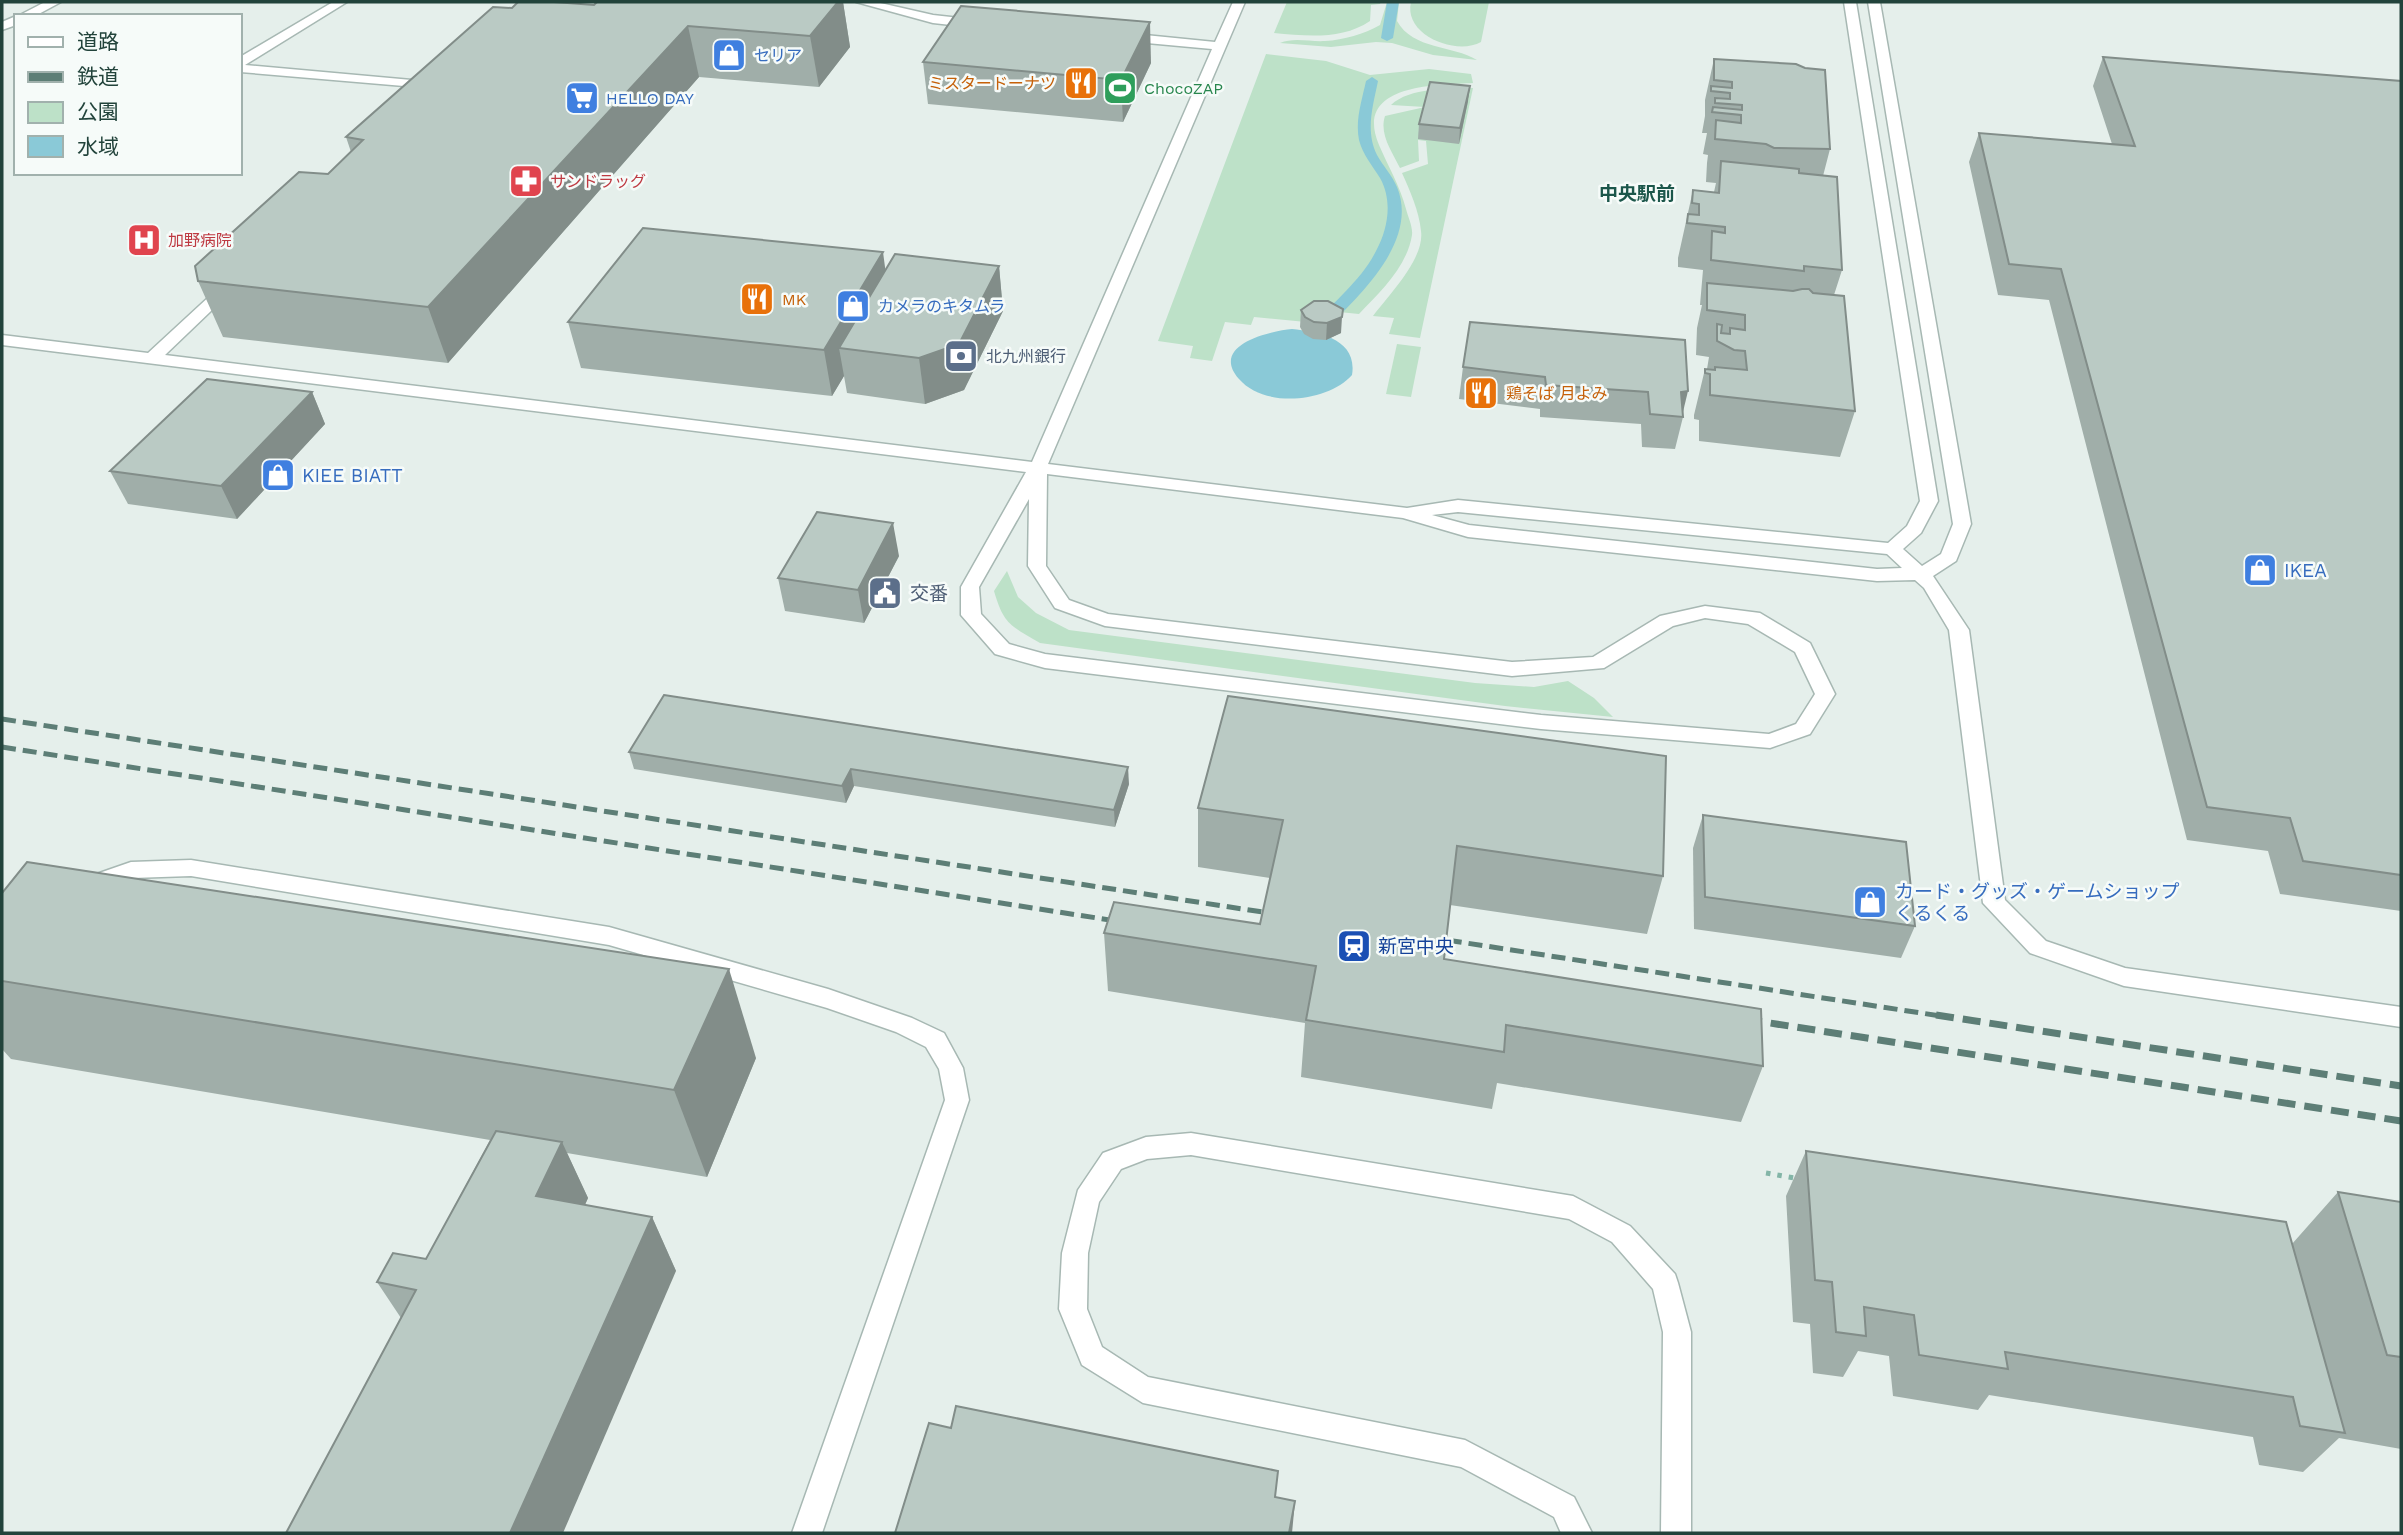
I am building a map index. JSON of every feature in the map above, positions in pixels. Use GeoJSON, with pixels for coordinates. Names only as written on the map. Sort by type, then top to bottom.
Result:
{"type":"FeatureCollection","features":[{"type":"Feature","properties":{"kind":"street"},"geometry":{"type":"LineString","coordinates":[[29,14],[55,2]]}},
{"type":"Feature","properties":{"kind":"street"},"geometry":{"type":"LineString","coordinates":[[242,61],[341,2]]}},
{"type":"Feature","properties":{"kind":"street"},"geometry":{"type":"LineString","coordinates":[[862,2],[933,19],[986,24]]}},
{"type":"Feature","properties":{"kind":"street"},"geometry":{"type":"LineString","coordinates":[[1038,467],[1037,566],[1062,604],[1104,620],[1512,669],[1597,663],[1667,621],[1704,612],[1753,618],[1803,648],[1825,694],[1803,729],[1770,741],[1541,722],[1045,661],[1002,649],[971,615],[970,587],[1038,467],[1239,2]]}},
{"type":"Feature","properties":{"kind":"street"},"geometry":{"type":"LineString","coordinates":[[1850,2],[1929,501],[1915,528],[1892,549]]}},
{"type":"Feature","properties":{"kind":"street"},"geometry":{"type":"LineString","coordinates":[[2,341],[1404,513],[1468,531],[1877,575],[1922,574],[1949,556],[1962,524],[1874,2]]}},
{"type":"Feature","properties":{"kind":"street"},"geometry":{"type":"LineString","coordinates":[[1110,36],[1220,46]]}},
{"type":"Feature","properties":{"kind":"street"},"geometry":{"type":"LineString","coordinates":[[242,68],[443,88]]}},
{"type":"Feature","properties":{"kind":"street"},"geometry":{"type":"LineString","coordinates":[[151,359],[242,274]]}},
{"type":"Feature","properties":{"kind":"street"},"geometry":{"type":"LineString","coordinates":[[1404,513],[1458,506],[1892,549],[1922,574],[1959,630],[1994,903],[2038,947],[2124,977],[2401,1017]]}},
{"type":"Feature","properties":{"kind":"street"},"geometry":{"type":"LineString","coordinates":[[65,897],[93,883],[131,870],[191,868],[608,936],[828,999],[935,1040],[951,1068],[957,1100],[807,1533]]}},
{"type":"Feature","properties":{"kind":"street"},"geometry":{"type":"LineString","coordinates":[[1577,1533],[1564,1507],[1465,1454],[1143,1389],[1092,1356],[1073,1309],[1075,1253],[1087,1198],[1112,1161],[1146,1147],[1191,1144],[1573,1208],[1621,1234],[1665,1283],[1677,1332],[1676,1533]]}},
{"type":"Feature","properties":{"kind":"path"},"geometry":{"type":"LineString","coordinates":[[1766,1173],[1807,1180]]}},
{"type":"Feature","properties":{"kind":"green space"},"geometry":{"type":"Polygon","coordinates":[[[1287,2],[1381,2],[1371,5],[1370,21],[1348,31],[1324,35],[1274,33],[1287,2]]]}},
{"type":"Feature","properties":{"kind":"green space"},"geometry":{"type":"Polygon","coordinates":[[[1387,2],[1399,2],[1397,21],[1413,37],[1477,60],[1433,55],[1392,43],[1331,47],[1280,43],[1332,40],[1361,34],[1380,25],[1387,2]]]}},
{"type":"Feature","properties":{"kind":"green space"},"geometry":{"type":"Polygon","coordinates":[[[1411,2],[1489,2],[1481,42],[1458,46],[1434,40],[1415,24],[1411,14],[1411,2]]]}},
{"type":"Feature","properties":{"kind":"green space"},"geometry":{"type":"Polygon","coordinates":[[[1266,54],[1326,61],[1370,75],[1429,69],[1471,74],[1473,83],[1420,87],[1402,92],[1387,99],[1377,110],[1374,125],[1379,145],[1401,192],[1412,235],[1399,268],[1359,314],[1309,309],[1306,322],[1254,317],[1251,325],[1225,322],[1212,361],[1190,358],[1193,346],[1158,341],[1266,54]]]}},
{"type":"Feature","properties":{"kind":"green space"},"geometry":{"type":"Polygon","coordinates":[[[1473,88],[1420,338],[1389,334],[1394,318],[1373,316],[1412,264],[1421,242],[1418,216],[1402,173],[1428,164],[1426,141],[1418,140],[1419,161],[1400,168],[1385,136],[1385,116],[1425,107],[1391,105],[1408,95],[1430,90],[1473,88]]]}},
{"type":"Feature","properties":{"kind":"green space"},"geometry":{"type":"Polygon","coordinates":[[[1397,344],[1421,347],[1411,397],[1386,394],[1397,344]]]}},
{"type":"Feature","properties":{"kind":"green space"},"geometry":{"type":"Polygon","coordinates":[[[1007,571],[1018,597],[1036,613],[1069,630],[1475,683],[1534,687],[1568,681],[1594,698],[1613,717],[1505,706],[1040,643],[1015,628],[1001,611],[994,591],[1007,571]]]}},
{"type":"Feature","properties":{"kind":"water"},"geometry":{"type":"Polygon","coordinates":[[[1292,329],[1324,335],[1343,345],[1352,363],[1352,375],[1328,391],[1313,396],[1280,398],[1250,389],[1239,379],[1232,367],[1232,357],[1237,349],[1258,337],[1292,329]]]}},
{"type":"Feature","properties":{"kind":"building"},"geometry":{"type":"Polygon","coordinates":[[[518,2],[594,5],[597,2],[838,2],[810,36],[688,26],[428,307],[198,281],[195,266],[299,172],[328,174],[363,140],[346,137],[493,7],[512,8],[518,2]]]}},
{"type":"Feature","properties":{"kind":"building"},"geometry":{"type":"Polygon","coordinates":[[[961,6],[1150,22],[1121,80],[923,62],[961,6]]]}},
{"type":"Feature","properties":{"kind":"building","name":"IKEA"},"geometry":{"type":"Polygon","coordinates":[[[2103,57],[2401,81],[2401,875],[2303,861],[2290,818],[2207,807],[2061,269],[2009,264],[1979,133],[2135,146],[2103,57]]]}},
{"type":"Feature","properties":{"kind":"building"},"geometry":{"type":"Polygon","coordinates":[[[1714,59],[1796,64],[1825,70],[1830,149],[1774,148],[1766,144],[1715,139],[1716,120],[1741,123],[1741,115],[1712,112],[1713,107],[1742,110],[1742,105],[1715,103],[1715,98],[1730,99],[1730,93],[1711,91],[1711,86],[1732,88],[1732,82],[1714,80],[1714,59]]]}},
{"type":"Feature","properties":{"kind":"building"},"geometry":{"type":"Polygon","coordinates":[[[1430,82],[1470,86],[1460,128],[1419,124],[1430,82]]]}},
{"type":"Feature","properties":{"kind":"building"},"geometry":{"type":"Polygon","coordinates":[[[1721,161],[1799,169],[1799,173],[1837,177],[1842,270],[1804,266],[1804,271],[1711,260],[1712,231],[1725,233],[1725,227],[1687,223],[1688,214],[1699,215],[1699,204],[1692,203],[1693,190],[1719,193],[1721,161]]]}},
{"type":"Feature","properties":{"kind":"building"},"geometry":{"type":"Polygon","coordinates":[[[643,228],[883,252],[824,350],[568,322],[643,228]]]}},
{"type":"Feature","properties":{"kind":"building"},"geometry":{"type":"Polygon","coordinates":[[[895,254],[999,266],[959,344],[919,358],[839,348],[895,254]]]}},
{"type":"Feature","properties":{"kind":"building"},"geometry":{"type":"Polygon","coordinates":[[[1707,283],[1793,291],[1809,289],[1813,293],[1844,296],[1855,411],[1710,395],[1710,374],[1705,373],[1705,369],[1715,370],[1715,367],[1747,370],[1745,351],[1734,350],[1717,341],[1717,324],[1722,325],[1721,333],[1730,334],[1730,328],[1745,330],[1745,315],[1707,310],[1707,283]]]}},
{"type":"Feature","properties":{"kind":"building"},"geometry":{"type":"Polygon","coordinates":[[[1314,301],[1328,301],[1343,309],[1342,317],[1327,323],[1314,322],[1305,317],[1301,310],[1314,301]]]}},
{"type":"Feature","properties":{"kind":"building"},"geometry":{"type":"Polygon","coordinates":[[[1470,322],[1685,340],[1688,391],[1681,392],[1683,417],[1650,414],[1648,392],[1546,385],[1545,377],[1463,367],[1470,322]]]}},
{"type":"Feature","properties":{"kind":"building"},"geometry":{"type":"Polygon","coordinates":[[[207,379],[312,392],[221,486],[110,471],[207,379]]]}},
{"type":"Feature","properties":{"kind":"building"},"geometry":{"type":"Polygon","coordinates":[[[817,512],[893,523],[858,590],[778,578],[817,512]]]}},
{"type":"Feature","properties":{"kind":"building"},"geometry":{"type":"Polygon","coordinates":[[[664,695],[1128,767],[1114,810],[851,769],[842,786],[629,752],[664,695]]]}},
{"type":"Feature","properties":{"kind":"building"},"geometry":{"type":"Polygon","coordinates":[[[1228,696],[1666,756],[1663,876],[1457,846],[1444,959],[1761,1009],[1763,1066],[1506,1025],[1504,1052],[1306,1020],[1316,966],[1104,933],[1114,902],[1260,924],[1283,820],[1198,808],[1228,696]]]}},
{"type":"Feature","properties":{"kind":"building"},"geometry":{"type":"Polygon","coordinates":[[[1703,815],[1906,842],[1915,926],[1705,897],[1703,815]]]}},
{"type":"Feature","properties":{"kind":"building"},"geometry":{"type":"Polygon","coordinates":[[[27,862],[729,969],[674,1090],[2,981],[2,893],[27,862]]]}},
{"type":"Feature","properties":{"kind":"building"},"geometry":{"type":"Polygon","coordinates":[[[496,1131],[562,1142],[536,1196],[652,1217],[510,1533],[286,1533],[416,1290],[377,1282],[393,1253],[426,1259],[496,1131]]]}},
{"type":"Feature","properties":{"kind":"building"},"geometry":{"type":"Polygon","coordinates":[[[1806,1151],[2286,1222],[2345,1433],[2300,1426],[2293,1397],[2005,1352],[2008,1369],[1919,1355],[1914,1315],[1864,1307],[1866,1336],[1836,1332],[1832,1282],[1815,1280],[1806,1151]]]}},
{"type":"Feature","properties":{"kind":"building"},"geometry":{"type":"Polygon","coordinates":[[[2338,1192],[2401,1202],[2401,1357],[2387,1355],[2338,1192]]]}},
{"type":"Feature","properties":{"kind":"building"},"geometry":{"type":"Polygon","coordinates":[[[956,1406],[1278,1471],[1275,1497],[1295,1501],[1289,1533],[895,1533],[929,1423],[951,1428],[956,1406]]]}},
{"type":"Feature","properties":{"kind":"waterway"},"geometry":{"type":"LineString","coordinates":[[1387,38],[1393,2]]}},
{"type":"Feature","properties":{"kind":"waterway"},"geometry":{"type":"LineString","coordinates":[[1321,326],[1361,284],[1373,268],[1391,233],[1393,195],[1366,144],[1364,126],[1372,81]]}},
{"type":"Feature","properties":{"kind":"railway"},"geometry":{"type":"LineString","coordinates":[[2,719],[1282,915]]}},
{"type":"Feature","properties":{"kind":"railway"},"geometry":{"type":"LineString","coordinates":[[2,747],[1129,923]]}},
{"type":"Feature","properties":{"kind":"railway"},"geometry":{"type":"LineString","coordinates":[[1427,937],[1947,1017]]}},
{"type":"Feature","properties":{"kind":"railway"},"geometry":{"type":"LineString","coordinates":[[1936,1015],[2401,1086]]}},
{"type":"Feature","properties":{"kind":"railway"},"geometry":{"type":"LineString","coordinates":[[1744,1019],[2401,1121]]}},
{"type":"Feature","properties":{"kind":"place","name":"セリア"},"geometry":{"type":"Point","coordinates":[729,55]}},
{"type":"Feature","properties":{"kind":"place","name":"ミスタードーナツ"},"geometry":{"type":"Point","coordinates":[1081,83]}},
{"type":"Feature","properties":{"kind":"place","name":"ChocoZAP"},"geometry":{"type":"Point","coordinates":[1120,88]}},
{"type":"Feature","properties":{"kind":"place","name":"HELLO DAY"},"geometry":{"type":"Point","coordinates":[582,98]}},
{"type":"Feature","properties":{"kind":"place","name":"サンドラッグ"},"geometry":{"type":"Point","coordinates":[526,181]}},
{"type":"Feature","properties":{"kind":"place","name":"加野病院"},"geometry":{"type":"Point","coordinates":[144,240]}},
{"type":"Feature","properties":{"kind":"place","name":"MK"},"geometry":{"type":"Point","coordinates":[757,299]}},
{"type":"Feature","properties":{"kind":"place","name":"カメラのキタムラ"},"geometry":{"type":"Point","coordinates":[853,306]}},
{"type":"Feature","properties":{"kind":"place","name":"北九州銀行"},"geometry":{"type":"Point","coordinates":[961,356]}},
{"type":"Feature","properties":{"kind":"place","name":"鶏そば 月よみ"},"geometry":{"type":"Point","coordinates":[1481,393]}},
{"type":"Feature","properties":{"kind":"place","name":"KIEE BIATT"},"geometry":{"type":"Point","coordinates":[278,475]}},
{"type":"Feature","properties":{"kind":"place","name":"IKEA"},"geometry":{"type":"Point","coordinates":[2260,570]}},
{"type":"Feature","properties":{"kind":"place","name":"交番"},"geometry":{"type":"Point","coordinates":[885,593]}},
{"type":"Feature","properties":{"kind":"place","name":"カード・グッズ・ゲームショップ くるくる"},"geometry":{"type":"Point","coordinates":[1870,902]}},
{"type":"Feature","properties":{"kind":"place","name":"新宮中央"},"geometry":{"type":"Point","coordinates":[1354,946]}},
{"type":"Feature","properties":{"kind":"district","name":"中央駅前"},"geometry":{"type":"Point","coordinates":[1637,193]}}]}
